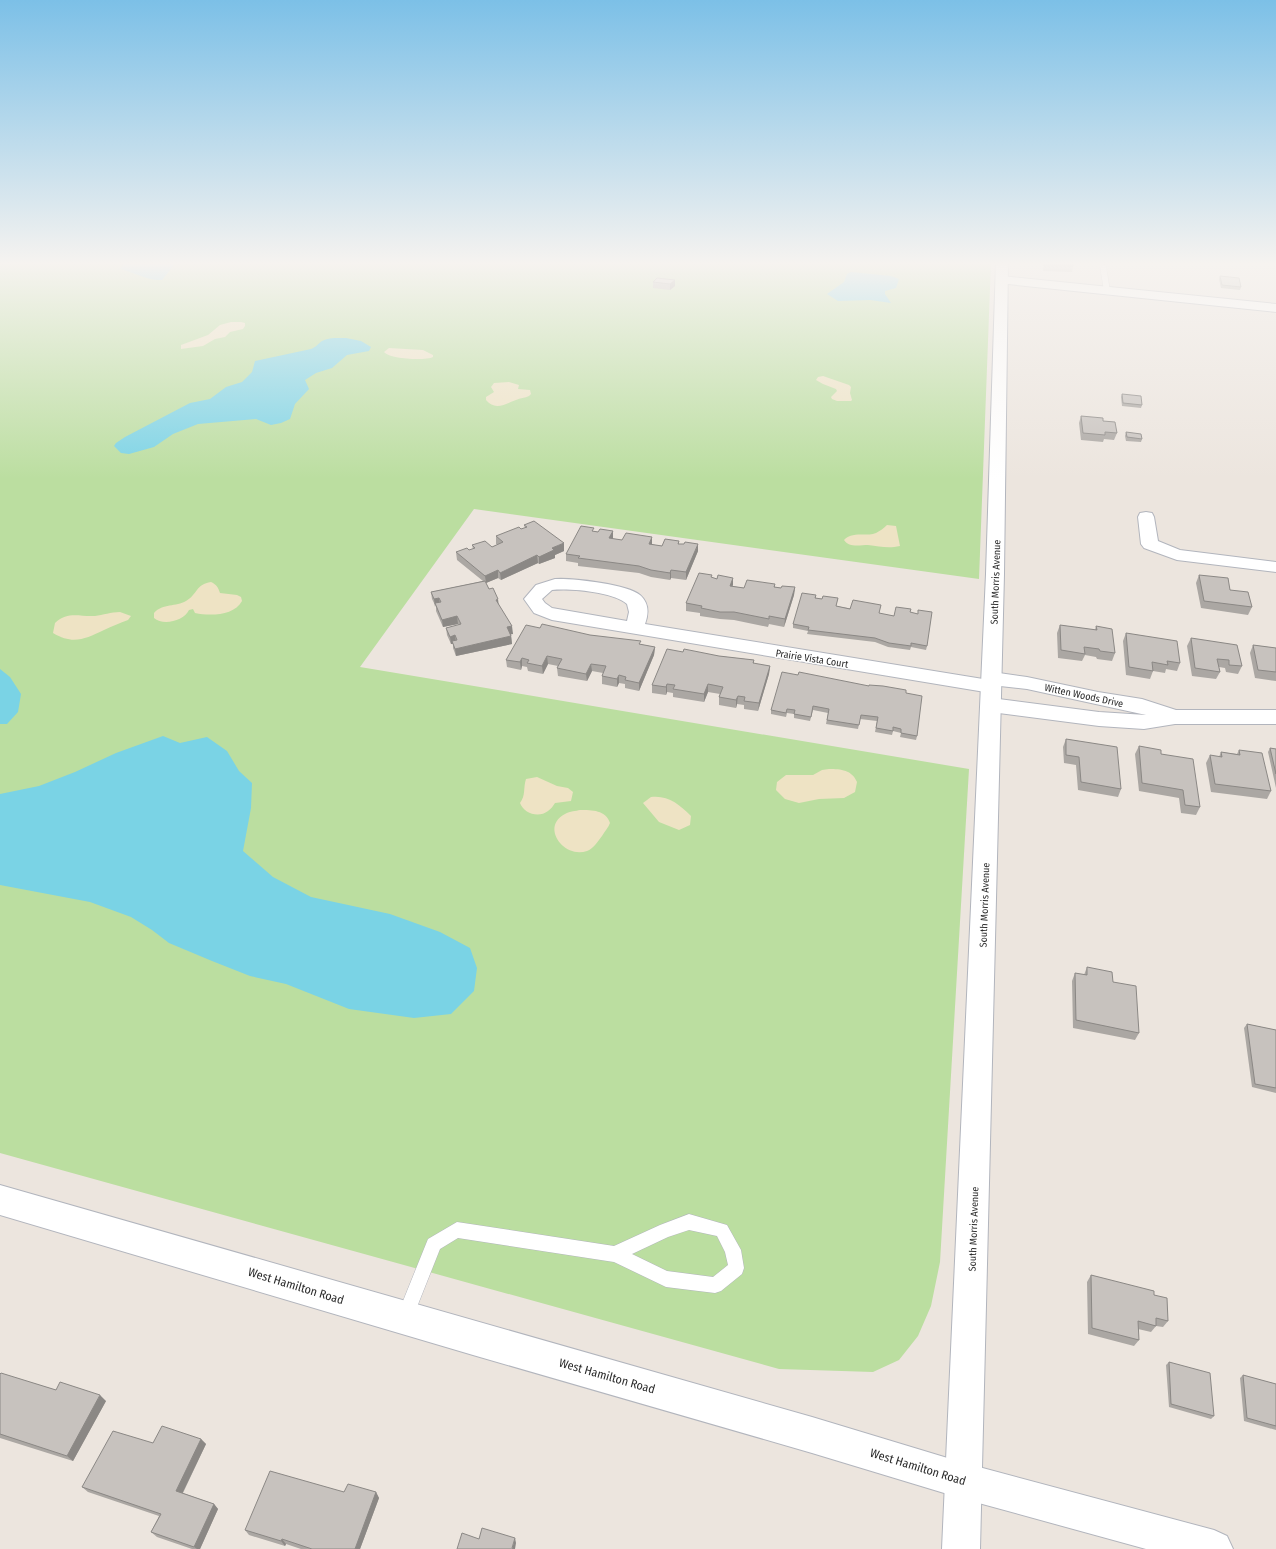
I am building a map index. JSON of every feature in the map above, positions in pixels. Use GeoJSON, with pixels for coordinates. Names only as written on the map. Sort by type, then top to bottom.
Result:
{"type":"FeatureCollection","features":[{"type":"Feature","properties":{"kind":"street","name":"South Morris Avenue"},"geometry":{"type":"LineString","coordinates":[[961,1549],[991,690],[1001,334]]}},
{"type":"Feature","properties":{"kind":"street"},"geometry":{"type":"LineString","coordinates":[[1146,517],[1150,544],[1177,555],[1276,568]]}},
{"type":"Feature","properties":{"kind":"street","name":"Prairie Vista Court"},"geometry":{"type":"LineString","coordinates":[[633,628],[638,618],[639,609],[637,602],[630,596],[622,593],[565,584],[546,587],[538,592],[533,599],[535,605],[541,610],[552,614],[991,690]]}},
{"type":"Feature","properties":{"kind":"street","name":"Witten Woods Drive"},"geometry":{"type":"LineString","coordinates":[[991,690],[1107,720],[1144,722],[1175,717],[1276,717]]}},
{"type":"Feature","properties":{"kind":"street","name":"West Hamilton Road"},"geometry":{"type":"LineString","coordinates":[[0,1200],[812,1435],[964,1481],[1214,1549]]}},
{"type":"Feature","properties":{"kind":"lane"},"geometry":{"type":"LineString","coordinates":[[404,1318],[434,1244],[458,1230],[615,1254],[666,1279],[715,1285],[736,1268],[733,1250],[722,1230],[689,1222],[665,1230],[615,1254]]}},
{"type":"Feature","properties":{"kind":"green space"},"geometry":{"type":"Polygon","coordinates":[[[0,334],[988,334],[979,579],[474,509],[360,667],[969,769],[940,1262],[931,1306],[918,1336],[899,1360],[873,1372],[779,1369],[0,1153],[0,334]]]}},
{"type":"Feature","properties":{"kind":"sand"},"geometry":{"type":"Polygon","coordinates":[[[228,334],[225,337],[215,339],[203,346],[181,349],[181,345],[208,335],[228,334]]]}},
{"type":"Feature","properties":{"kind":"sand"},"geometry":{"type":"Polygon","coordinates":[[[389,348],[423,350],[433,355],[433,357],[423,359],[400,358],[384,352],[389,348]]]}},
{"type":"Feature","properties":{"kind":"sand"},"geometry":{"type":"Polygon","coordinates":[[[823,376],[849,385],[851,387],[850,393],[852,400],[837,401],[832,399],[831,397],[837,391],[836,389],[816,380],[818,377],[823,376]]]}},
{"type":"Feature","properties":{"kind":"sand"},"geometry":{"type":"Polygon","coordinates":[[[509,382],[519,385],[518,389],[530,390],[531,394],[527,397],[500,406],[493,405],[486,400],[486,397],[494,392],[491,387],[494,383],[509,382]]]}},
{"type":"Feature","properties":{"kind":"sand"},"geometry":{"type":"Polygon","coordinates":[[[887,525],[896,526],[900,546],[855,546],[846,543],[844,540],[855,535],[876,533],[887,525]]]}},
{"type":"Feature","properties":{"kind":"sand"},"geometry":{"type":"Polygon","coordinates":[[[211,582],[217,586],[220,593],[237,595],[241,597],[242,601],[233,610],[221,614],[195,613],[193,609],[189,610],[183,617],[173,621],[163,622],[154,618],[154,613],[161,608],[182,603],[190,599],[199,587],[211,582]]]}},
{"type":"Feature","properties":{"kind":"sand"},"geometry":{"type":"Polygon","coordinates":[[[120,612],[131,616],[128,620],[85,638],[73,640],[60,637],[53,633],[55,623],[64,617],[74,615],[95,616],[120,612]]]}},
{"type":"Feature","properties":{"kind":"sand"},"geometry":{"type":"Polygon","coordinates":[[[829,769],[846,771],[852,775],[857,782],[855,792],[844,798],[819,799],[799,803],[785,799],[776,790],[777,782],[786,775],[813,775],[822,770],[829,769]]]}},
{"type":"Feature","properties":{"kind":"sand"},"geometry":{"type":"Polygon","coordinates":[[[537,777],[557,786],[568,788],[573,792],[571,801],[555,803],[549,810],[540,814],[532,814],[525,810],[520,803],[523,797],[526,779],[537,777]]]}},
{"type":"Feature","properties":{"kind":"sand"},"geometry":{"type":"Polygon","coordinates":[[[651,797],[663,797],[678,804],[691,816],[690,825],[679,830],[659,822],[643,803],[651,797]]]}},
{"type":"Feature","properties":{"kind":"sand"},"geometry":{"type":"Polygon","coordinates":[[[580,810],[602,813],[610,823],[593,847],[587,851],[578,852],[563,846],[555,834],[555,826],[558,820],[565,814],[580,810]]]}},
{"type":"Feature","properties":{"kind":"water"},"geometry":{"type":"Polygon","coordinates":[[[346,338],[361,341],[371,347],[369,351],[347,355],[332,368],[316,373],[305,380],[309,389],[295,404],[290,419],[271,425],[256,419],[198,424],[173,434],[154,447],[129,454],[121,453],[114,446],[125,437],[190,403],[210,399],[226,387],[242,382],[252,372],[255,361],[311,349],[322,341],[328,339],[346,338]]]}},
{"type":"Feature","properties":{"kind":"water"},"geometry":{"type":"Polygon","coordinates":[[[0,669],[10,677],[21,694],[18,712],[7,724],[0,724],[0,669]]]}},
{"type":"Feature","properties":{"kind":"water"},"geometry":{"type":"Polygon","coordinates":[[[163,736],[180,743],[207,737],[227,751],[239,771],[252,783],[251,808],[243,851],[273,877],[311,897],[390,914],[440,932],[470,948],[477,968],[474,991],[451,1014],[414,1018],[349,1009],[286,984],[250,976],[212,961],[169,943],[131,917],[90,902],[0,885],[0,794],[39,786],[75,772],[116,753],[163,736]]]}},
{"type":"Feature","properties":{"kind":"building"},"geometry":{"type":"Polygon","coordinates":[[[1122,394],[1141,396],[1142,405],[1123,403],[1122,394]]]}},
{"type":"Feature","properties":{"kind":"building"},"geometry":{"type":"Polygon","coordinates":[[[1081,416],[1103,418],[1103,421],[1115,422],[1117,433],[1105,432],[1105,435],[1083,433],[1081,416]]]}},
{"type":"Feature","properties":{"kind":"building"},"geometry":{"type":"Polygon","coordinates":[[[1126,432],[1141,434],[1142,439],[1127,437],[1126,432]]]}},
{"type":"Feature","properties":{"kind":"building"},"geometry":{"type":"Polygon","coordinates":[[[534,521],[564,543],[552,548],[554,550],[539,557],[537,555],[500,573],[498,570],[485,576],[456,552],[467,548],[469,550],[475,548],[472,545],[485,541],[492,547],[503,542],[496,536],[519,527],[521,529],[527,527],[524,525],[534,521]]]}},
{"type":"Feature","properties":{"kind":"building"},"geometry":{"type":"Polygon","coordinates":[[[581,526],[594,528],[592,531],[598,532],[600,529],[613,531],[609,538],[622,540],[626,533],[652,537],[649,544],[662,546],[665,539],[679,541],[678,544],[684,544],[685,542],[698,544],[686,572],[671,570],[670,573],[651,570],[639,566],[578,558],[580,556],[566,554],[581,526]]]}},
{"type":"Feature","properties":{"kind":"building"},"geometry":{"type":"Polygon","coordinates":[[[699,573],[712,575],[711,577],[717,579],[718,575],[733,578],[730,586],[744,588],[747,580],[775,584],[774,587],[795,587],[785,619],[769,616],[769,619],[734,612],[720,612],[686,603],[699,573]]]}},
{"type":"Feature","properties":{"kind":"building"},"geometry":{"type":"Polygon","coordinates":[[[1199,575],[1228,578],[1230,590],[1248,592],[1252,607],[1204,601],[1199,575]]]}},
{"type":"Feature","properties":{"kind":"building"},"geometry":{"type":"Polygon","coordinates":[[[485,581],[489,589],[493,588],[498,599],[496,600],[512,626],[507,627],[511,636],[455,649],[452,641],[457,640],[455,635],[450,637],[446,628],[461,624],[457,616],[442,620],[435,603],[441,602],[439,598],[434,599],[431,592],[485,581]]]}},
{"type":"Feature","properties":{"kind":"building"},"geometry":{"type":"Polygon","coordinates":[[[802,593],[816,595],[815,598],[822,599],[823,596],[838,598],[836,606],[850,609],[853,600],[881,605],[879,613],[894,616],[896,607],[911,609],[910,612],[918,614],[918,610],[932,612],[927,646],[911,643],[911,646],[889,643],[875,638],[808,630],[809,627],[793,624],[802,593]]]}},
{"type":"Feature","properties":{"kind":"building"},"geometry":{"type":"Polygon","coordinates":[[[542,624],[590,635],[641,641],[639,644],[655,647],[639,683],[625,680],[626,677],[619,675],[617,679],[602,676],[606,666],[591,664],[586,674],[557,668],[562,659],[547,656],[542,666],[527,663],[529,660],[522,658],[520,662],[506,660],[526,625],[540,628],[542,624]]]}},
{"type":"Feature","properties":{"kind":"building"},"geometry":{"type":"Polygon","coordinates":[[[1060,625],[1097,630],[1096,626],[1112,629],[1115,653],[1084,647],[1085,654],[1061,650],[1060,625]]]}},
{"type":"Feature","properties":{"kind":"building"},"geometry":{"type":"Polygon","coordinates":[[[1126,633],[1177,641],[1180,663],[1167,661],[1168,665],[1152,662],[1153,671],[1129,667],[1126,633]]]}},
{"type":"Feature","properties":{"kind":"building"},"geometry":{"type":"Polygon","coordinates":[[[1191,638],[1237,645],[1242,666],[1229,665],[1229,660],[1217,659],[1220,672],[1195,668],[1191,638]]]}},
{"type":"Feature","properties":{"kind":"building"},"geometry":{"type":"Polygon","coordinates":[[[1253,645],[1276,648],[1276,672],[1258,670],[1253,645]]]}},
{"type":"Feature","properties":{"kind":"building"},"geometry":{"type":"Polygon","coordinates":[[[667,649],[683,652],[684,649],[719,656],[754,660],[753,663],[770,666],[759,703],[744,701],[745,697],[738,696],[736,700],[719,697],[723,687],[708,684],[704,694],[673,689],[675,685],[667,684],[666,687],[652,685],[667,649]]]}},
{"type":"Feature","properties":{"kind":"building"},"geometry":{"type":"Polygon","coordinates":[[[782,672],[798,675],[799,672],[869,686],[883,686],[906,690],[906,693],[922,696],[917,736],[901,733],[901,729],[893,727],[893,731],[876,728],[878,717],[861,715],[859,725],[827,720],[829,709],[813,706],[811,717],[794,714],[795,710],[787,709],[786,713],[771,710],[782,672]]]}},
{"type":"Feature","properties":{"kind":"building"},"geometry":{"type":"Polygon","coordinates":[[[1066,739],[1117,747],[1121,789],[1081,782],[1079,757],[1066,755],[1066,739]]]}},
{"type":"Feature","properties":{"kind":"building"},"geometry":{"type":"Polygon","coordinates":[[[1139,746],[1161,750],[1161,754],[1193,759],[1200,807],[1185,805],[1183,790],[1142,783],[1139,746]]]}},
{"type":"Feature","properties":{"kind":"building"},"geometry":{"type":"Polygon","coordinates":[[[1270,748],[1276,749],[1276,774],[1270,748]]]}},
{"type":"Feature","properties":{"kind":"building"},"geometry":{"type":"Polygon","coordinates":[[[1239,750],[1262,753],[1271,791],[1215,784],[1210,755],[1222,757],[1221,752],[1240,755],[1239,750]]]}},
{"type":"Feature","properties":{"kind":"building"},"geometry":{"type":"Polygon","coordinates":[[[1087,967],[1112,972],[1113,982],[1136,986],[1139,1033],[1076,1020],[1075,973],[1087,975],[1087,967]]]}},
{"type":"Feature","properties":{"kind":"building"},"geometry":{"type":"Polygon","coordinates":[[[1247,1024],[1276,1030],[1276,1088],[1255,1084],[1247,1024]]]}},
{"type":"Feature","properties":{"kind":"building"},"geometry":{"type":"Polygon","coordinates":[[[1091,1275],[1154,1291],[1154,1295],[1167,1298],[1168,1321],[1156,1318],[1156,1326],[1138,1321],[1139,1340],[1092,1328],[1091,1275]]]}},
{"type":"Feature","properties":{"kind":"building"},"geometry":{"type":"Polygon","coordinates":[[[1169,1362],[1210,1373],[1214,1416],[1171,1404],[1169,1362]]]}},
{"type":"Feature","properties":{"kind":"building"},"geometry":{"type":"Polygon","coordinates":[[[1,1373],[56,1390],[60,1382],[100,1395],[67,1456],[0,1434],[1,1373]]]}},
{"type":"Feature","properties":{"kind":"building"},"geometry":{"type":"Polygon","coordinates":[[[1243,1375],[1276,1384],[1276,1426],[1247,1418],[1243,1375]]]}},
{"type":"Feature","properties":{"kind":"building"},"geometry":{"type":"Polygon","coordinates":[[[162,1426],[201,1439],[176,1491],[214,1504],[194,1547],[151,1532],[161,1514],[82,1487],[113,1431],[153,1443],[162,1426]]]}},
{"type":"Feature","properties":{"kind":"building"},"geometry":{"type":"Polygon","coordinates":[[[270,1471],[344,1492],[348,1484],[376,1492],[355,1549],[312,1549],[282,1539],[281,1541],[245,1530],[270,1471]]]}},
{"type":"Feature","properties":{"kind":"building"},"geometry":{"type":"Polygon","coordinates":[[[482,1528],[515,1538],[512,1548],[514,1549],[457,1549],[462,1533],[479,1539],[482,1528]]]}}]}
